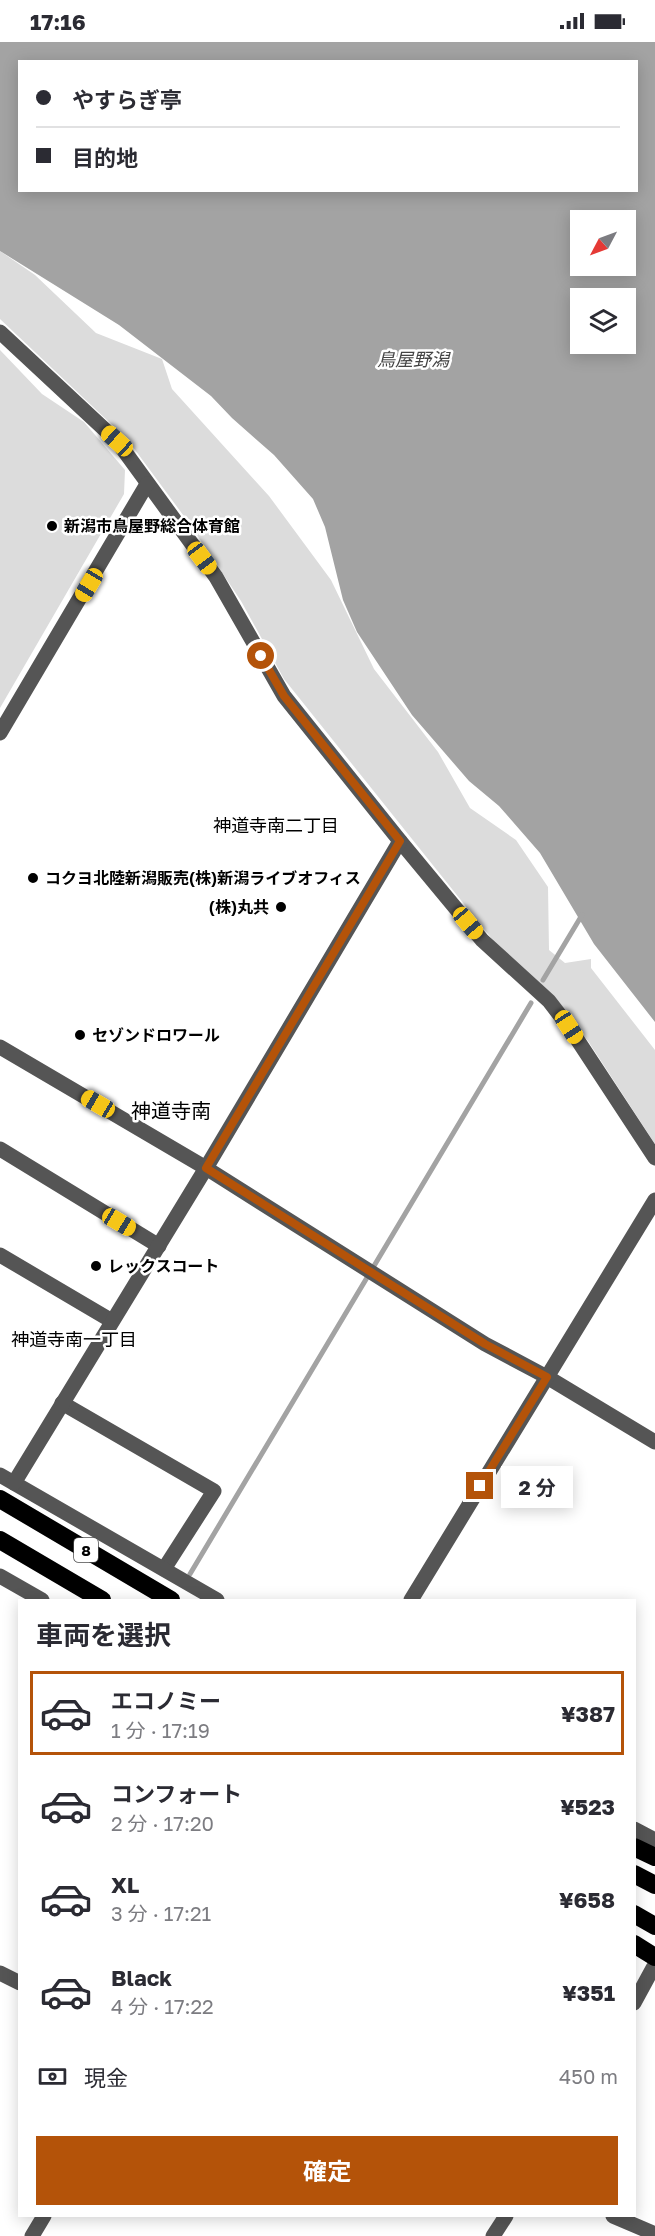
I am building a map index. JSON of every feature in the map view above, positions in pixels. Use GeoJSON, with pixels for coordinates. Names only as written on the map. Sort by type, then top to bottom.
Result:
{"type":"FeatureCollection","features":[{"type":"Feature","properties":{"kind":"highway","name":"8"},"geometry":{"type":"LineString","coordinates":[[0,1499],[169,1599]]}},
{"type":"Feature","properties":{"kind":"highway","name":"8"},"geometry":{"type":"LineString","coordinates":[[0,1540],[100,1599]]}},
{"type":"Feature","properties":{"kind":"highway"},"geometry":{"type":"LineString","coordinates":[[636,1847],[655,1857]]}},
{"type":"Feature","properties":{"kind":"highway"},"geometry":{"type":"LineString","coordinates":[[636,1875],[655,1885]]}},
{"type":"Feature","properties":{"kind":"highway"},"geometry":{"type":"LineString","coordinates":[[636,1915],[655,1926]]}},
{"type":"Feature","properties":{"kind":"highway"},"geometry":{"type":"LineString","coordinates":[[636,1948],[649,1972]]}},
{"type":"Feature","properties":{"kind":"street"},"geometry":{"type":"LineString","coordinates":[[0,332],[117,441],[216,577],[284,696],[482,940],[549,1001],[569,1027],[655,1158]]}},
{"type":"Feature","properties":{"kind":"street"},"geometry":{"type":"LineString","coordinates":[[0,733],[147,484]]}},
{"type":"Feature","properties":{"kind":"street"},"geometry":{"type":"LineString","coordinates":[[14,1483],[206,1168],[400,841]]}},
{"type":"Feature","properties":{"kind":"street"},"geometry":{"type":"LineString","coordinates":[[0,1047],[206,1168],[485,1344],[547,1377],[655,1442]]}},
{"type":"Feature","properties":{"kind":"street"},"geometry":{"type":"LineString","coordinates":[[0,1149],[159,1246]]}},
{"type":"Feature","properties":{"kind":"street"},"geometry":{"type":"LineString","coordinates":[[412,1599],[655,1200]]}},
{"type":"Feature","properties":{"kind":"street"},"geometry":{"type":"LineString","coordinates":[[0,1255],[112,1321]]}},
{"type":"Feature","properties":{"kind":"street"},"geometry":{"type":"LineString","coordinates":[[62,1403],[214,1491],[164,1569]]}},
{"type":"Feature","properties":{"kind":"street"},"geometry":{"type":"LineString","coordinates":[[0,1474],[215,1599]]}},
{"type":"Feature","properties":{"kind":"street"},"geometry":{"type":"LineString","coordinates":[[0,1576],[40,1599]]}},
{"type":"Feature","properties":{"kind":"street"},"geometry":{"type":"LineString","coordinates":[[636,1830],[655,1840]]}},
{"type":"Feature","properties":{"kind":"street"},"geometry":{"type":"LineString","coordinates":[[636,1999],[649,1972]]}},
{"type":"Feature","properties":{"kind":"street"},"geometry":{"type":"LineString","coordinates":[[0,1973],[18,1982]]}},
{"type":"Feature","properties":{"kind":"street"},"geometry":{"type":"LineString","coordinates":[[32,2236],[43,2217]]}},
{"type":"Feature","properties":{"kind":"street"},"geometry":{"type":"LineString","coordinates":[[493,2236],[505,2217]]}},
{"type":"Feature","properties":{"kind":"street"},"geometry":{"type":"LineString","coordinates":[[615,2217],[655,2234]]}},
{"type":"Feature","properties":{"kind":"shaded area"},"geometry":{"type":"Polygon","coordinates":[[[0,251],[35,275],[96,333],[162,359],[172,389],[269,496],[331,580],[374,669],[438,752],[470,808],[516,840],[548,887],[549,950],[565,963],[591,959],[591,968],[655,1050],[655,1144],[588,1041],[547,991],[496,944],[284,679],[241,601],[189,523],[127,439],[0,319],[0,251]]]}},
{"type":"Feature","properties":{"kind":"shaded area","name":"新潟市鳥屋野総合体育館"},"geometry":{"type":"Polygon","coordinates":[[[0,350],[42,394],[84,422],[125,470],[124,494],[0,708],[0,350]]]}},
{"type":"Feature","properties":{"kind":"water","name":"鳥屋野潟"},"geometry":{"type":"Polygon","coordinates":[[[0,42],[655,42],[655,1022],[594,944],[540,853],[499,806],[469,781],[412,715],[357,632],[343,600],[325,527],[313,499],[274,455],[211,396],[119,325],[0,251],[0,42]]]}},
{"type":"Feature","properties":{"kind":"waterway"},"geometry":{"type":"LineString","coordinates":[[543,980],[582,915]]}},
{"type":"Feature","properties":{"kind":"waterway"},"geometry":{"type":"LineString","coordinates":[[190,1574],[531,1003]]}},
{"type":"Feature","properties":{"kind":"place","name":"新潟市鳥屋野総合体育館"},"geometry":{"type":"Point","coordinates":[52,526]}},
{"type":"Feature","properties":{"kind":"place","name":"コクヨ北陸新潟販売(株)新潟ライブオフィス"},"geometry":{"type":"Point","coordinates":[33,878]}},
{"type":"Feature","properties":{"kind":"place","name":"(株)丸共"},"geometry":{"type":"Point","coordinates":[281,907]}},
{"type":"Feature","properties":{"kind":"place","name":"セゾンドロワール"},"geometry":{"type":"Point","coordinates":[80,1035]}},
{"type":"Feature","properties":{"kind":"place","name":"レックスコート"},"geometry":{"type":"Point","coordinates":[96,1266]}},
{"type":"Feature","properties":{"kind":"district","name":"神道寺南二丁目"},"geometry":{"type":"Point","coordinates":[276,825]}},
{"type":"Feature","properties":{"kind":"district","name":"神道寺南"},"geometry":{"type":"Point","coordinates":[171,1110]}},
{"type":"Feature","properties":{"kind":"district","name":"神道寺南一丁目"},"geometry":{"type":"Point","coordinates":[74,1339]}},
{"type":"Feature","properties":{"kind":"route"},"geometry":{"type":"LineString","coordinates":[[261,656],[284,696],[400,841],[206,1168],[485,1344],[547,1377],[480,1486]]}}]}
